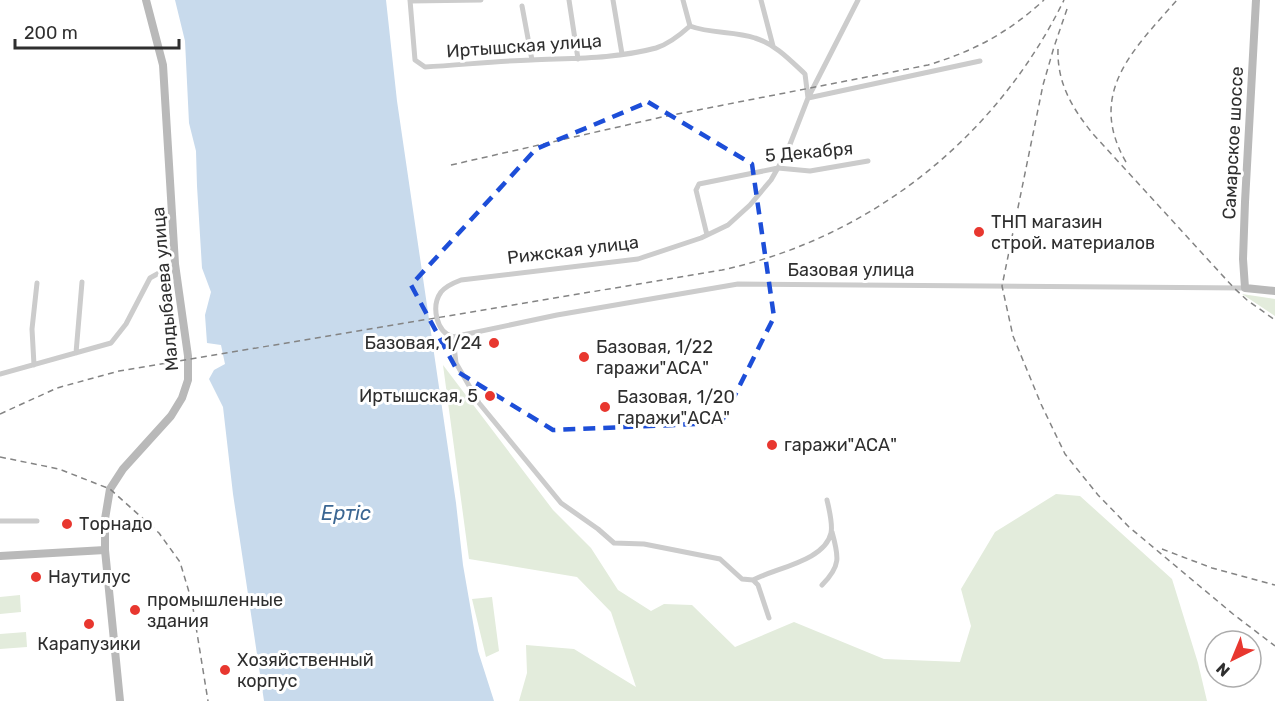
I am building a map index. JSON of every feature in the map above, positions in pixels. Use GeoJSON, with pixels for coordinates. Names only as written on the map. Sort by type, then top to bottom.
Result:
{"type":"FeatureCollection","features":[{"type":"Feature","properties":{"kind":"main road","name":"Малдыбаева улица"},"geometry":{"type":"LineString","coordinates":[[120,701],[105,549],[105,519],[110,489],[123,469],[171,416],[182,398],[188,380],[188,356],[175,264],[163,65],[146,0]]}},
{"type":"Feature","properties":{"kind":"main road","name":"Самарское шоссе"},"geometry":{"type":"LineString","coordinates":[[1245,288],[1243,259],[1245,202],[1256,0]]}},
{"type":"Feature","properties":{"kind":"main road","name":"Базовая улица"},"geometry":{"type":"LineString","coordinates":[[1245,288],[1275,291]]}},
{"type":"Feature","properties":{"kind":"main road"},"geometry":{"type":"LineString","coordinates":[[0,556],[105,549]]}},
{"type":"Feature","properties":{"kind":"street"},"geometry":{"type":"LineString","coordinates":[[410,1],[481,0]]}},
{"type":"Feature","properties":{"kind":"street"},"geometry":{"type":"LineString","coordinates":[[568,0],[578,59]]}},
{"type":"Feature","properties":{"kind":"street"},"geometry":{"type":"LineString","coordinates":[[612,0],[622,54]]}},
{"type":"Feature","properties":{"kind":"street"},"geometry":{"type":"LineString","coordinates":[[683,0],[690,26],[701,30],[755,38],[773,46],[805,74],[808,98],[980,61]]}},
{"type":"Feature","properties":{"kind":"street"},"geometry":{"type":"LineString","coordinates":[[761,0],[773,46]]}},
{"type":"Feature","properties":{"kind":"street","name":"Рижская улица"},"geometry":{"type":"LineString","coordinates":[[453,337],[447,335],[439,322],[436,313],[438,297],[443,290],[461,280],[638,259],[708,235],[728,225],[750,205],[778,168],[787,152],[808,98],[858,0]]}},
{"type":"Feature","properties":{"kind":"street","name":"Иртышская улица"},"geometry":{"type":"LineString","coordinates":[[410,1],[415,60],[425,67],[578,59],[622,54],[657,48],[690,26]]}},
{"type":"Feature","properties":{"kind":"street"},"geometry":{"type":"LineString","coordinates":[[522,6],[532,60]]}},
{"type":"Feature","properties":{"kind":"street","name":"5 Декабря"},"geometry":{"type":"LineString","coordinates":[[708,235],[696,190],[699,184],[778,168],[810,171],[868,161]]}},
{"type":"Feature","properties":{"kind":"street"},"geometry":{"type":"LineString","coordinates":[[0,374],[111,343],[126,324],[150,278],[175,264]]}},
{"type":"Feature","properties":{"kind":"street"},"geometry":{"type":"LineString","coordinates":[[76,353],[82,282]]}},
{"type":"Feature","properties":{"kind":"street"},"geometry":{"type":"LineString","coordinates":[[34,365],[32,329],[37,283]]}},
{"type":"Feature","properties":{"kind":"street","name":"Базовая улица"},"geometry":{"type":"LineString","coordinates":[[453,337],[557,315],[738,285],[1245,288]]}},
{"type":"Feature","properties":{"kind":"street"},"geometry":{"type":"LineString","coordinates":[[453,337],[456,363],[479,403],[561,503],[614,543],[644,544],[720,559],[742,579],[753,580],[816,554],[826,544],[832,532]]}},
{"type":"Feature","properties":{"kind":"street"},"geometry":{"type":"LineString","coordinates":[[822,585],[835,572],[837,559],[827,500]]}},
{"type":"Feature","properties":{"kind":"street"},"geometry":{"type":"LineString","coordinates":[[0,521],[37,520]]}},
{"type":"Feature","properties":{"kind":"street"},"geometry":{"type":"LineString","coordinates":[[753,580],[758,585],[769,618]]}},
{"type":"Feature","properties":{"kind":"highlighted area"},"geometry":{"type":"Polygon","coordinates":[[[648,102],[752,164],[774,317],[721,423],[553,430],[458,372],[411,285],[536,149],[648,102]]]}},
{"type":"Feature","properties":{"kind":"green space"},"geometry":{"type":"Polygon","coordinates":[[[1242,294],[1275,299],[1275,316],[1242,294]]]}},
{"type":"Feature","properties":{"kind":"green space"},"geometry":{"type":"Polygon","coordinates":[[[443,365],[553,510],[591,548],[618,590],[651,611],[664,604],[692,605],[735,647],[794,622],[884,659],[960,662],[971,626],[961,589],[995,532],[1056,494],[1080,496],[1172,579],[1198,663],[1207,701],[519,701],[527,673],[526,645],[574,649],[636,687],[611,612],[577,577],[469,559],[443,365]]]}},
{"type":"Feature","properties":{"kind":"green space"},"geometry":{"type":"Polygon","coordinates":[[[20,595],[21,612],[0,614],[0,597],[20,595]]]}},
{"type":"Feature","properties":{"kind":"green space"},"geometry":{"type":"Polygon","coordinates":[[[492,597],[499,651],[486,657],[472,599],[492,597]]]}},
{"type":"Feature","properties":{"kind":"green space"},"geometry":{"type":"Polygon","coordinates":[[[26,632],[27,647],[0,649],[0,634],[26,632]]]}},
{"type":"Feature","properties":{"kind":"water","name":"Ертіс"},"geometry":{"type":"Polygon","coordinates":[[[175,0],[386,0],[397,101],[456,503],[463,565],[478,651],[494,701],[264,701],[233,494],[223,407],[209,379],[214,370],[225,364],[221,345],[207,343],[205,315],[211,292],[202,268],[196,151],[189,123],[185,41],[175,0]]]}},
{"type":"Feature","properties":{"kind":"railway"},"geometry":{"type":"LineString","coordinates":[[451,165],[662,117],[928,65],[990,40],[1031,12],[1044,0]]}},
{"type":"Feature","properties":{"kind":"railway"},"geometry":{"type":"LineString","coordinates":[[0,414],[57,388],[119,371],[722,270],[777,255],[829,234],[878,207],[924,174],[966,137],[1003,95],[1036,50],[1064,0]]}},
{"type":"Feature","properties":{"kind":"railway"},"geometry":{"type":"LineString","coordinates":[[1126,162],[1115,137],[1111,114],[1113,93],[1120,74],[1131,55],[1177,0]]}},
{"type":"Feature","properties":{"kind":"railway"},"geometry":{"type":"LineString","coordinates":[[1067,9],[1043,85],[1002,286],[1013,336],[1065,454],[1098,495],[1129,527],[1275,646]]}},
{"type":"Feature","properties":{"kind":"railway"},"geometry":{"type":"LineString","coordinates":[[1058,49],[1060,73],[1067,94],[1072,105],[1093,134],[1234,288],[1275,320]]}},
{"type":"Feature","properties":{"kind":"railway"},"geometry":{"type":"LineString","coordinates":[[0,457],[59,469],[110,489],[159,533],[180,562],[192,602],[208,701]]}},
{"type":"Feature","properties":{"kind":"railway"},"geometry":{"type":"LineString","coordinates":[[1162,549],[1212,568],[1275,585]]}},
{"type":"Feature","properties":{"kind":"place","name":"ТНП магазин строй. материалов"},"geometry":{"type":"Point","coordinates":[979,232]}},
{"type":"Feature","properties":{"kind":"place","name":"Базовая, 1/24"},"geometry":{"type":"Point","coordinates":[494,343]}},
{"type":"Feature","properties":{"kind":"place","name":"Базовая, 1/22 гаражи\"ACА\""},"geometry":{"type":"Point","coordinates":[584,357]}},
{"type":"Feature","properties":{"kind":"place","name":"Иртышская, 5"},"geometry":{"type":"Point","coordinates":[490,396]}},
{"type":"Feature","properties":{"kind":"place","name":"Базовая, 1/20 гаражи\"ACА\""},"geometry":{"type":"Point","coordinates":[605,407]}},
{"type":"Feature","properties":{"kind":"place","name":"гаражи\"ACА\""},"geometry":{"type":"Point","coordinates":[772,445]}},
{"type":"Feature","properties":{"kind":"place","name":"Торнадо"},"geometry":{"type":"Point","coordinates":[67,524]}},
{"type":"Feature","properties":{"kind":"place","name":"Наутилус"},"geometry":{"type":"Point","coordinates":[36,577]}},
{"type":"Feature","properties":{"kind":"place","name":"промышленные здания"},"geometry":{"type":"Point","coordinates":[135,610]}},
{"type":"Feature","properties":{"kind":"place","name":"Карапузики"},"geometry":{"type":"Point","coordinates":[89,624]}},
{"type":"Feature","properties":{"kind":"place","name":"Хозяйственный корпус"},"geometry":{"type":"Point","coordinates":[225,670]}}]}
